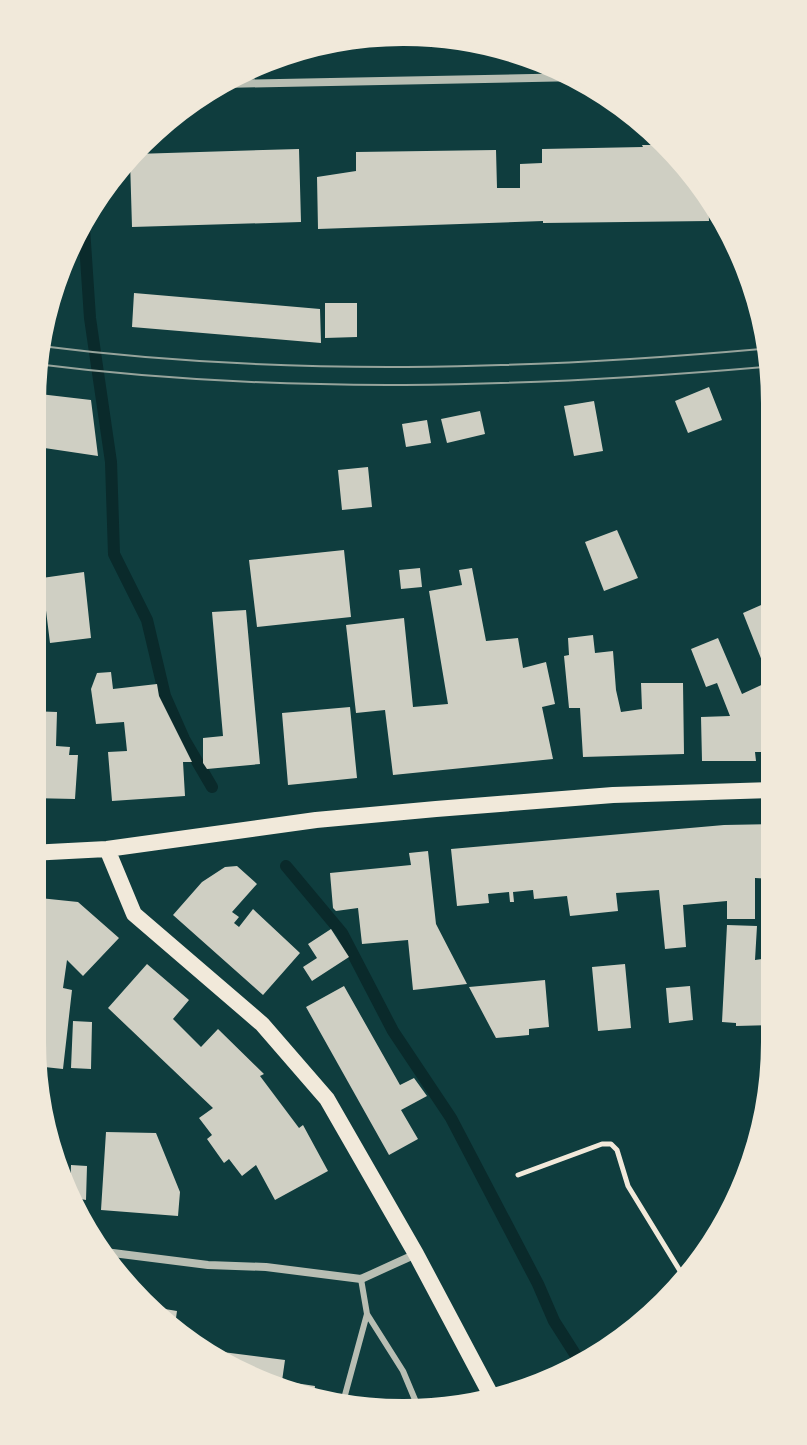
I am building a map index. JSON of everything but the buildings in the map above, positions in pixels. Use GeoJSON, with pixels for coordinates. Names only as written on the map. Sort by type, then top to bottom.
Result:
{"type":"FeatureCollection","features":[{"type":"Feature","properties":{"kind":"main road"},"geometry":{"type":"LineString","coordinates":[[44,852],[107,849],[304,822],[436,809],[613,795],[763,790]]}},
{"type":"Feature","properties":{"kind":"main road"},"geometry":{"type":"LineString","coordinates":[[107,849],[134,914],[262,1024],[327,1099],[416,1254],[489,1391]]}},
{"type":"Feature","properties":{"kind":"street"},"geometry":{"type":"LineString","coordinates":[[239,84],[555,78]]}},
{"type":"Feature","properties":{"kind":"street"},"geometry":{"type":"LineString","coordinates":[[113,1253],[361,1279],[416,1254]]}},
{"type":"Feature","properties":{"kind":"lane"},"geometry":{"type":"LineString","coordinates":[[361,1279],[367,1314],[403,1371],[415,1401]]}},
{"type":"Feature","properties":{"kind":"lane"},"geometry":{"type":"LineString","coordinates":[[345,1396],[367,1314]]}},
{"type":"Feature","properties":{"kind":"path"},"geometry":{"type":"LineString","coordinates":[[518,1175],[602,1144],[611,1144],[617,1150],[628,1186],[680,1271]]}},
{"type":"Feature","properties":{"kind":"waterway"},"geometry":{"type":"LineString","coordinates":[[85,237],[90,318],[111,462],[114,554],[147,620],[165,696],[184,739],[212,787]]}},
{"type":"Feature","properties":{"kind":"waterway"},"geometry":{"type":"LineString","coordinates":[[286,866],[342,933],[393,1031],[451,1118],[538,1284],[554,1321],[577,1357]]}},
{"type":"Feature","properties":{"kind":"tram line"},"geometry":{"type":"LineString","coordinates":[[49,347],[223,362],[406,367],[589,361],[759,349]]}},
{"type":"Feature","properties":{"kind":"tram line"},"geometry":{"type":"LineString","coordinates":[[46,365],[220,380],[405,385],[589,379],[761,367]]}}]}
